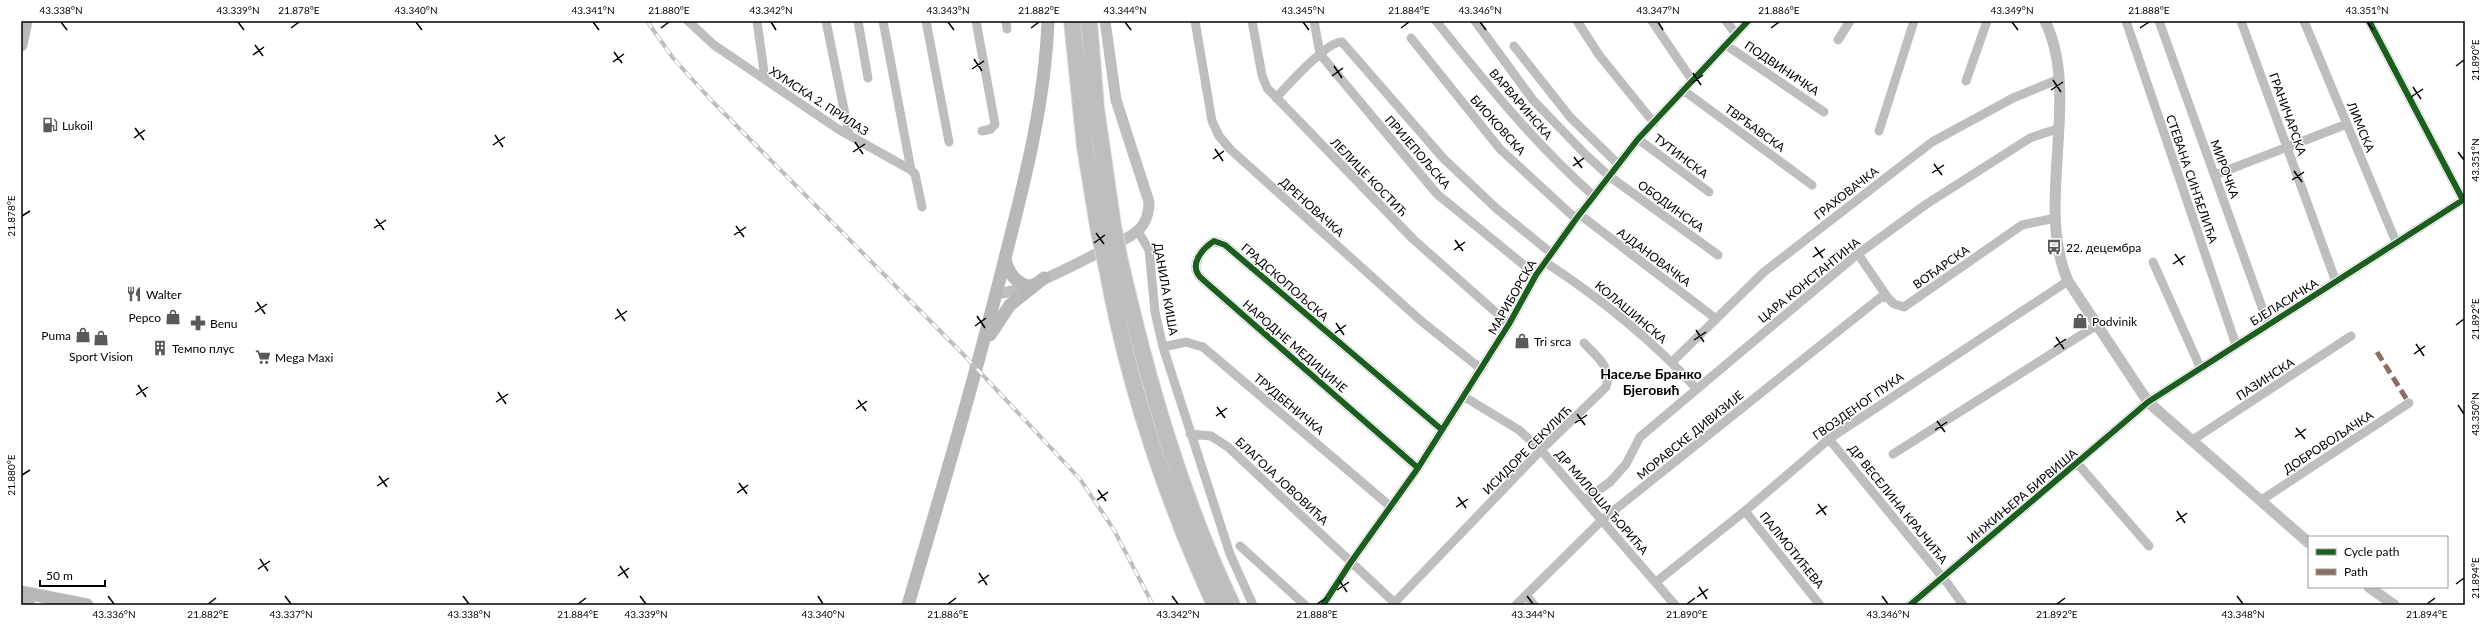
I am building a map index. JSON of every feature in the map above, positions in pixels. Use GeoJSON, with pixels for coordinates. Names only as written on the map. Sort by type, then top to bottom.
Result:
{"type":"FeatureCollection","features":[{"type":"Feature","properties":{"kind":"highway"},"geometry":{"type":"LineString","coordinates":[[1072,21],[1080,112],[1113,264],[1126,357],[1150,438],[1186,538],[1215,605]]}},
{"type":"Feature","properties":{"kind":"highway"},"geometry":{"type":"LineString","coordinates":[[1088,21],[1106,229]]}},
{"type":"Feature","properties":{"kind":"highway"},"geometry":{"type":"LineString","coordinates":[[1113,264],[1167,438],[1198,527],[1232,605]]}},
{"type":"Feature","properties":{"kind":"main road"},"geometry":{"type":"LineString","coordinates":[[21,45],[26,21]]}},
{"type":"Feature","properties":{"kind":"main road"},"geometry":{"type":"LineString","coordinates":[[908,605],[982,350],[1038,122],[1048,21]]}},
{"type":"Feature","properties":{"kind":"main road"},"geometry":{"type":"LineString","coordinates":[[1005,259],[1011,274],[1020,284],[1027,286]]}},
{"type":"Feature","properties":{"kind":"main road"},"geometry":{"type":"LineString","coordinates":[[982,350],[1010,305],[1044,278]]}},
{"type":"Feature","properties":{"kind":"main road"},"geometry":{"type":"LineString","coordinates":[[21,592],[87,605]]}},
{"type":"Feature","properties":{"kind":"main road"},"geometry":{"type":"LineString","coordinates":[[21,603],[29,605]]}},
{"type":"Feature","properties":{"kind":"street","name":"ХУМСКА 2. ПРИЛАЗ"},"geometry":{"type":"LineString","coordinates":[[688,21],[714,45],[838,129],[849,134],[855,140],[911,170]]}},
{"type":"Feature","properties":{"kind":"street"},"geometry":{"type":"LineString","coordinates":[[756,21],[765,79]]}},
{"type":"Feature","properties":{"kind":"street"},"geometry":{"type":"LineString","coordinates":[[826,21],[849,134]]}},
{"type":"Feature","properties":{"kind":"street"},"geometry":{"type":"LineString","coordinates":[[858,21],[868,78]]}},
{"type":"Feature","properties":{"kind":"street"},"geometry":{"type":"LineString","coordinates":[[883,21],[911,170],[915,174],[922,207]]}},
{"type":"Feature","properties":{"kind":"street"},"geometry":{"type":"LineString","coordinates":[[926,21],[949,142]]}},
{"type":"Feature","properties":{"kind":"street"},"geometry":{"type":"LineString","coordinates":[[976,21],[995,124],[991,129],[982,131]]}},
{"type":"Feature","properties":{"kind":"street"},"geometry":{"type":"LineString","coordinates":[[997,293],[1006,293],[1044,278],[1138,231],[1147,220],[1149,202],[1116,100],[1105,21]]}},
{"type":"Feature","properties":{"kind":"street","name":"ДРЕНОВАЧКА"},"geometry":{"type":"LineString","coordinates":[[1195,21],[1212,121],[1219,136],[1231,150],[1420,320],[1481,369]]}},
{"type":"Feature","properties":{"kind":"street","name":"ЛЕЛИЦЕ КОСТИЋ"},"geometry":{"type":"LineString","coordinates":[[1252,21],[1262,75],[1267,88],[1413,239],[1510,324]]}},
{"type":"Feature","properties":{"kind":"street","name":"ПРИЈЕПОЉСКА"},"geometry":{"type":"LineString","coordinates":[[1314,21],[1320,54],[1437,194],[1536,275]]}},
{"type":"Feature","properties":{"kind":"street","name":"ВАРВАРИНСКА"},"geometry":{"type":"LineString","coordinates":[[1436,21],[1510,113],[1547,153],[1594,196]]}},
{"type":"Feature","properties":{"kind":"street","name":"ОБОДИНСКА"},"geometry":{"type":"LineString","coordinates":[[1475,21],[1533,100],[1609,176],[1718,256]]}},
{"type":"Feature","properties":{"kind":"street"},"geometry":{"type":"LineString","coordinates":[[1577,21],[1599,55],[1654,123]]}},
{"type":"Feature","properties":{"kind":"street"},"geometry":{"type":"LineString","coordinates":[[1652,21],[1692,80]]}},
{"type":"Feature","properties":{"kind":"street"},"geometry":{"type":"LineString","coordinates":[[1726,21],[1736,34]]}},
{"type":"Feature","properties":{"kind":"street","name":"МАРИБОРСКА"},"geometry":{"type":"LineString","coordinates":[[1323,605],[1351,562],[1418,468],[1441,429],[1510,324],[1536,275],[1577,216],[1638,139],[1748,21]]}},
{"type":"Feature","properties":{"kind":"street"},"geometry":{"type":"LineString","coordinates":[[1838,40],[1850,21]]}},
{"type":"Feature","properties":{"kind":"street"},"geometry":{"type":"LineString","coordinates":[[1879,131],[1914,21]]}},
{"type":"Feature","properties":{"kind":"street"},"geometry":{"type":"LineString","coordinates":[[1966,81],[1987,21]]}},
{"type":"Feature","properties":{"kind":"street"},"geometry":{"type":"LineString","coordinates":[[2045,21],[2052,36],[2059,79],[2056,218],[2058,251],[2068,281],[2148,402],[2260,502],[2308,542]]}},
{"type":"Feature","properties":{"kind":"street","name":"СТЕВАНА СИНЂЕЛИЋА"},"geometry":{"type":"LineString","coordinates":[[2126,21],[2236,344]]}},
{"type":"Feature","properties":{"kind":"street","name":"МИРОЧКА"},"geometry":{"type":"LineString","coordinates":[[2160,21],[2268,324]]}},
{"type":"Feature","properties":{"kind":"street","name":"ГРАНИЧАРСКА"},"geometry":{"type":"LineString","coordinates":[[2241,21],[2336,282]]}},
{"type":"Feature","properties":{"kind":"street","name":"ЛИМСКА"},"geometry":{"type":"LineString","coordinates":[[2304,21],[2396,242]]}},
{"type":"Feature","properties":{"kind":"street","name":"БЈЕЛАСИЧКА"},"geometry":{"type":"LineString","coordinates":[[2148,402],[2200,367],[2463,200],[2369,21]]}},
{"type":"Feature","properties":{"kind":"street","name":"БИОКОВСКА"},"geometry":{"type":"LineString","coordinates":[[1410,38],[1500,149],[1577,216]]}},
{"type":"Feature","properties":{"kind":"street"},"geometry":{"type":"LineString","coordinates":[[1276,98],[1320,54],[1337,43],[1342,42],[1443,158],[1497,209],[1551,253]]}},
{"type":"Feature","properties":{"kind":"street","name":"ПОДВИНИЧКА"},"geometry":{"type":"LineString","coordinates":[[1726,45],[1824,112]]}},
{"type":"Feature","properties":{"kind":"street"},"geometry":{"type":"LineString","coordinates":[[1514,46],[1570,117],[1618,164]]}},
{"type":"Feature","properties":{"kind":"street","name":"ГРАХОВАЧКА"},"geometry":{"type":"LineString","coordinates":[[1672,362],[1715,318],[1764,272],[1932,142],[2013,98],[2059,79]]}},
{"type":"Feature","properties":{"kind":"street","name":"ТВРЂАВСКА"},"geometry":{"type":"LineString","coordinates":[[1683,90],[1812,185]]}},
{"type":"Feature","properties":{"kind":"street"},"geometry":{"type":"LineString","coordinates":[[2215,175],[2347,124]]}},
{"type":"Feature","properties":{"kind":"street","name":"ЦАРА КОНСТАНТИНА"},"geometry":{"type":"LineString","coordinates":[[1585,500],[1610,482],[1626,464],[1640,437],[1696,388],[1858,254],[1924,205],[1981,167],[2030,138],[2057,129]]}},
{"type":"Feature","properties":{"kind":"street","name":"ТУТИНСКА"},"geometry":{"type":"LineString","coordinates":[[1638,139],[1709,192]]}},
{"type":"Feature","properties":{"kind":"street","name":"АЈДАНОВАЧКА"},"geometry":{"type":"LineString","coordinates":[[1577,216],[1715,318]]}},
{"type":"Feature","properties":{"kind":"street","name":"ВОЋАРСКА"},"geometry":{"type":"LineString","coordinates":[[1858,254],[1888,298],[1894,304],[1904,307],[2022,225],[2056,218]]}},
{"type":"Feature","properties":{"kind":"street","name":"ДАНИЛА КИША"},"geometry":{"type":"LineString","coordinates":[[1138,231],[1149,250],[1155,312],[1163,347],[1230,554],[1253,605]]}},
{"type":"Feature","properties":{"kind":"street","name":"НАРОДНЕ МЕДИЦИНЕ"},"geometry":{"type":"LineString","coordinates":[[1225,245],[1219,241],[1214,241],[1201,253],[1196,264],[1198,275],[1418,468]]}},
{"type":"Feature","properties":{"kind":"street","name":"ГРАДСКОПОЉСКА"},"geometry":{"type":"LineString","coordinates":[[1225,245],[1441,429]]}},
{"type":"Feature","properties":{"kind":"street","name":"КОЛАШИНСКА"},"geometry":{"type":"LineString","coordinates":[[1545,262],[1602,302],[1672,362],[1696,388]]}},
{"type":"Feature","properties":{"kind":"street"},"geometry":{"type":"LineString","coordinates":[[2153,262],[2200,367]]}},
{"type":"Feature","properties":{"kind":"street","name":"ГВОЗДЕНОГ ПУКА"},"geometry":{"type":"LineString","coordinates":[[1656,582],[1745,511],[1829,439],[2068,281]]}},
{"type":"Feature","properties":{"kind":"street","name":"МОРАВСКЕ ДИВИЗИЈЕ"},"geometry":{"type":"LineString","coordinates":[[1516,605],[1602,520],[1881,296],[1888,298]]}},
{"type":"Feature","properties":{"kind":"street"},"geometry":{"type":"LineString","coordinates":[[1893,454],[2097,325]]}},
{"type":"Feature","properties":{"kind":"street","name":"ПАЗИНСКА"},"geometry":{"type":"LineString","coordinates":[[2191,441],[2351,336]]}},
{"type":"Feature","properties":{"kind":"street","name":"ТРУДБЕНИЧКА"},"geometry":{"type":"LineString","coordinates":[[1163,347],[1186,342],[1203,347],[1391,507]]}},
{"type":"Feature","properties":{"kind":"street","name":"ИСИДОРЕ СЕКУЛИЋ"},"geometry":{"type":"LineString","coordinates":[[1396,604],[1541,450],[1602,393],[1608,382],[1606,367],[1584,343]]}},
{"type":"Feature","properties":{"kind":"street","name":"ДР МИЛОША ЂОРИЋА"},"geometry":{"type":"LineString","coordinates":[[1464,396],[1519,430],[1541,450],[1675,605]]}},
{"type":"Feature","properties":{"kind":"street","name":"ИНЖИЊЕРА БИРВИША"},"geometry":{"type":"LineString","coordinates":[[1910,605],[2148,402]]}},
{"type":"Feature","properties":{"kind":"street","name":"ДОБРОВОЉАЧКА"},"geometry":{"type":"LineString","coordinates":[[2260,502],[2409,403]]}},
{"type":"Feature","properties":{"kind":"street","name":"БЛАГОЈА ЈОВОВИЋА"},"geometry":{"type":"LineString","coordinates":[[1190,434],[1212,436],[1228,447],[1396,604]]}},
{"type":"Feature","properties":{"kind":"street","name":"ДР ВЕСЕЛИНА КРАЈЧИЋА"},"geometry":{"type":"LineString","coordinates":[[1829,439],[1963,605]]}},
{"type":"Feature","properties":{"kind":"street"},"geometry":{"type":"LineString","coordinates":[[2077,463],[2149,546]]}},
{"type":"Feature","properties":{"kind":"street","name":"ПАЛМОТИЋЕВА"},"geometry":{"type":"LineString","coordinates":[[1745,511],[1820,605]]}},
{"type":"Feature","properties":{"kind":"street"},"geometry":{"type":"LineString","coordinates":[[1240,546],[1305,605]]}},
{"type":"Feature","properties":{"kind":"street"},"geometry":{"type":"LineString","coordinates":[[2370,588],[2394,605]]}},
{"type":"Feature","properties":{"kind":"street"},"geometry":{"type":"LineString","coordinates":[[1526,595],[1534,605]]}},
{"type":"Feature","properties":{"kind":"railway"},"geometry":{"type":"LineString","coordinates":[[647,21],[673,58],[711,100],[963,354],[1080,479],[1114,530],[1153,605]]}},
{"type":"Feature","properties":{"kind":"marked path"},"geometry":{"type":"LineString","coordinates":[[2377,352],[2409,403]]}},
{"type":"Feature","properties":{"kind":"cycle path"},"geometry":{"type":"LineString","coordinates":[[1323,605],[1351,562],[1418,468],[1509,324],[1536,275],[1576,219],[1638,139],[1748,21]]}},
{"type":"Feature","properties":{"kind":"cycle path"},"geometry":{"type":"LineString","coordinates":[[1910,605],[2148,402],[2463,200],[2369,21]]}},
{"type":"Feature","properties":{"kind":"cycle path"},"geometry":{"type":"LineString","coordinates":[[1418,468],[1201,278],[1197,273],[1196,268],[1196,263],[1201,253],[1214,241],[1225,245],[1441,429]]}},
{"type":"Feature","properties":{"kind":"place","name":"Lukoil"},"geometry":{"type":"Point","coordinates":[50,125]}},
{"type":"Feature","properties":{"kind":"place","name":"22. децембра"},"geometry":{"type":"Point","coordinates":[2054,247]}},
{"type":"Feature","properties":{"kind":"place","name":"Walter"},"geometry":{"type":"Point","coordinates":[134,294]}},
{"type":"Feature","properties":{"kind":"place","name":"Pepco"},"geometry":{"type":"Point","coordinates":[173,317]}},
{"type":"Feature","properties":{"kind":"place","name":"Podvinik"},"geometry":{"type":"Point","coordinates":[2080,321]}},
{"type":"Feature","properties":{"kind":"place","name":"Benu"},"geometry":{"type":"Point","coordinates":[198,323]}},
{"type":"Feature","properties":{"kind":"place","name":"Puma"},"geometry":{"type":"Point","coordinates":[83,335]}},
{"type":"Feature","properties":{"kind":"place","name":"Sport Vision"},"geometry":{"type":"Point","coordinates":[101,338]}},
{"type":"Feature","properties":{"kind":"place","name":"Tri srca"},"geometry":{"type":"Point","coordinates":[1522,341]}},
{"type":"Feature","properties":{"kind":"place","name":"Темпо плус"},"geometry":{"type":"Point","coordinates":[160,348]}},
{"type":"Feature","properties":{"kind":"place","name":"Mega Maxi"},"geometry":{"type":"Point","coordinates":[263,357]}},
{"type":"Feature","properties":{"kind":"district","name":"Насеље Бранко Бјеговић"},"geometry":{"type":"Point","coordinates":[1651,382]}}]}
